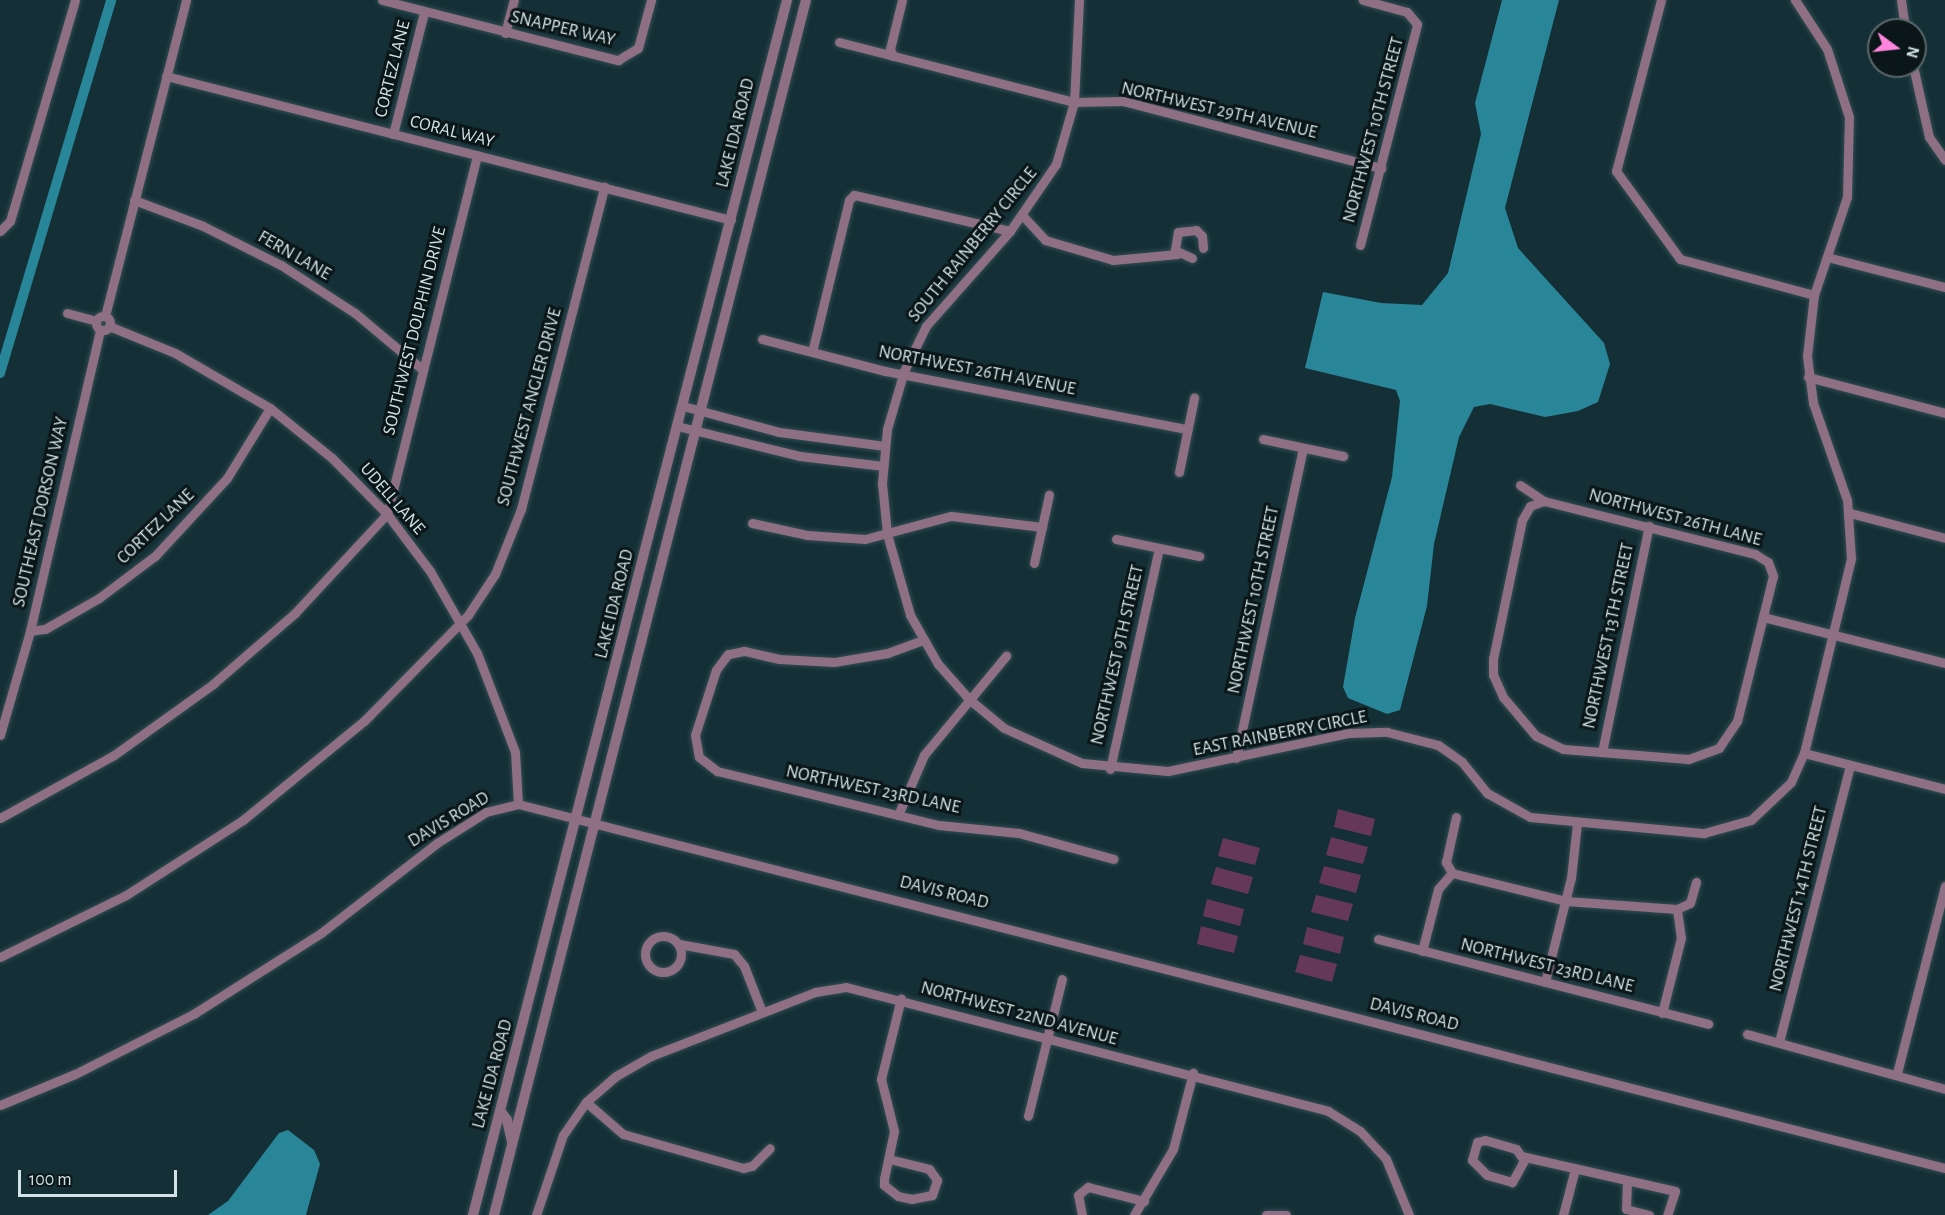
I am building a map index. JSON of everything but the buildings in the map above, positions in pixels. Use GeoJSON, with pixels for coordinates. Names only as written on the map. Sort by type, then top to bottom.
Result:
{"type":"FeatureCollection","features":[{"type":"Feature","properties":{"kind":"street"},"geometry":{"type":"LineString","coordinates":[[0,231],[10,221],[75,0]]}},
{"type":"Feature","properties":{"kind":"street"},"geometry":{"type":"LineString","coordinates":[[102,326],[186,0]]}},
{"type":"Feature","properties":{"kind":"street","name":"SNAPPER WAY"},"geometry":{"type":"LineString","coordinates":[[382,0],[609,60],[632,54],[651,0]]}},
{"type":"Feature","properties":{"kind":"street"},"geometry":{"type":"LineString","coordinates":[[505,33],[514,0]]}},
{"type":"Feature","properties":{"kind":"street","name":"LAKE IDA ROAD"},"geometry":{"type":"LineString","coordinates":[[473,1215],[787,0]]}},
{"type":"Feature","properties":{"kind":"street","name":"LAKE IDA ROAD"},"geometry":{"type":"LineString","coordinates":[[494,1215],[806,0]]}},
{"type":"Feature","properties":{"kind":"street"},"geometry":{"type":"LineString","coordinates":[[893,56],[890,49],[902,0]]}},
{"type":"Feature","properties":{"kind":"street","name":"SOUTH RAINBERRY CIRCLE"},"geometry":{"type":"LineString","coordinates":[[970,700],[922,640],[900,588],[887,534],[883,466],[885,446],[903,371],[926,326],[1010,231],[1056,164],[1074,102],[1079,0]]}},
{"type":"Feature","properties":{"kind":"street","name":"NORTHWEST 10TH STREET"},"geometry":{"type":"LineString","coordinates":[[1360,245],[1417,24],[1407,12],[1363,0]]}},
{"type":"Feature","properties":{"kind":"street"},"geometry":{"type":"LineString","coordinates":[[1661,0],[1616,171],[1680,259],[1814,295]]}},
{"type":"Feature","properties":{"kind":"street","name":"EAST RAINBERRY CIRCLE"},"geometry":{"type":"LineString","coordinates":[[970,700],[1029,742],[1110,769],[1168,771],[1349,733],[1406,735],[1450,753],[1487,793],[1515,811],[1577,824],[1696,833],[1736,827],[1758,816],[1782,795],[1804,753],[1851,558],[1850,513],[1808,377],[1807,338],[1814,295],[1847,197],[1849,117],[1827,49],[1795,0]]}},
{"type":"Feature","properties":{"kind":"street"},"geometry":{"type":"LineString","coordinates":[[1902,0],[1904,18]]}},
{"type":"Feature","properties":{"kind":"street","name":"CORTEZ LANE"},"geometry":{"type":"LineString","coordinates":[[393,134],[424,12]]}},
{"type":"Feature","properties":{"kind":"street","name":"NORTHWEST 29TH AVENUE"},"geometry":{"type":"LineString","coordinates":[[839,42],[1074,102],[1123,101],[1381,168]]}},
{"type":"Feature","properties":{"kind":"street","name":"CORAL WAY"},"geometry":{"type":"LineString","coordinates":[[166,75],[731,220]]}},
{"type":"Feature","properties":{"kind":"street"},"geometry":{"type":"LineString","coordinates":[[1916,78],[1929,137],[1945,159]]}},
{"type":"Feature","properties":{"kind":"street","name":"SOUTHWEST DOLPHIN DRIVE"},"geometry":{"type":"LineString","coordinates":[[387,514],[477,155]]}},
{"type":"Feature","properties":{"kind":"street","name":"SOUTHWEST ANGLER DRIVE"},"geometry":{"type":"LineString","coordinates":[[0,957],[126,895],[243,820],[364,721],[461,622],[485,591],[512,538],[604,188]]}},
{"type":"Feature","properties":{"kind":"street"},"geometry":{"type":"LineString","coordinates":[[812,352],[849,200],[855,195],[1010,231]]}},
{"type":"Feature","properties":{"kind":"street","name":"FERN LANE"},"geometry":{"type":"LineString","coordinates":[[134,200],[203,226],[281,265],[355,313],[422,369]]}},
{"type":"Feature","properties":{"kind":"street"},"geometry":{"type":"LineString","coordinates":[[1022,215],[1045,240],[1113,260],[1178,254],[1192,258]]}},
{"type":"Feature","properties":{"kind":"street"},"geometry":{"type":"LineString","coordinates":[[1178,254],[1175,236],[1187,228],[1200,232],[1203,248]]}},
{"type":"Feature","properties":{"kind":"street"},"geometry":{"type":"LineString","coordinates":[[1827,257],[1945,287]]}},
{"type":"Feature","properties":{"kind":"street","name":"UDELL LANE"},"geometry":{"type":"LineString","coordinates":[[67,313],[175,352],[270,408],[332,458],[387,514],[461,622],[508,727],[518,773],[518,804]]}},
{"type":"Feature","properties":{"kind":"street","name":"SOUTHEAST DORSON WAY"},"geometry":{"type":"LineString","coordinates":[[0,735],[30,631],[102,326]]}},
{"type":"Feature","properties":{"kind":"street","name":"NORTHWEST 26TH AVENUE"},"geometry":{"type":"LineString","coordinates":[[762,339],[812,352],[1187,429]]}},
{"type":"Feature","properties":{"kind":"street"},"geometry":{"type":"LineString","coordinates":[[1808,377],[1945,412]]}},
{"type":"Feature","properties":{"kind":"street"},"geometry":{"type":"LineString","coordinates":[[1179,472],[1194,398]]}},
{"type":"Feature","properties":{"kind":"street"},"geometry":{"type":"LineString","coordinates":[[682,406],[779,432],[885,446]]}},
{"type":"Feature","properties":{"kind":"street","name":"CORTEZ LANE"},"geometry":{"type":"LineString","coordinates":[[30,631],[45,629],[99,598],[155,556],[227,478],[270,408]]}},
{"type":"Feature","properties":{"kind":"street"},"geometry":{"type":"LineString","coordinates":[[677,426],[800,456],[883,466]]}},
{"type":"Feature","properties":{"kind":"street"},"geometry":{"type":"LineString","coordinates":[[1263,439],[1343,456]]}},
{"type":"Feature","properties":{"kind":"street","name":"NORTHWEST 10TH STREET"},"geometry":{"type":"LineString","coordinates":[[1236,758],[1303,448]]}},
{"type":"Feature","properties":{"kind":"street","name":"NORTHWEST 26TH LANE"},"geometry":{"type":"LineString","coordinates":[[1520,485],[1544,501],[1649,526],[1762,557],[1773,576],[1730,736],[1712,753],[1696,758],[1602,752]]}},
{"type":"Feature","properties":{"kind":"street"},"geometry":{"type":"LineString","coordinates":[[1034,563],[1049,495]]}},
{"type":"Feature","properties":{"kind":"street"},"geometry":{"type":"LineString","coordinates":[[1544,501],[1530,506],[1522,520],[1493,659],[1499,691],[1542,740],[1563,749],[1602,752]]}},
{"type":"Feature","properties":{"kind":"street"},"geometry":{"type":"LineString","coordinates":[[1850,513],[1945,538]]}},
{"type":"Feature","properties":{"kind":"street"},"geometry":{"type":"LineString","coordinates":[[0,818],[114,754],[213,684],[295,613],[387,514]]}},
{"type":"Feature","properties":{"kind":"street"},"geometry":{"type":"LineString","coordinates":[[752,523],[836,538],[887,534],[928,520],[967,515],[1042,527]]}},
{"type":"Feature","properties":{"kind":"street","name":"NORTHWEST 13TH STREET"},"geometry":{"type":"LineString","coordinates":[[1602,752],[1649,526]]}},
{"type":"Feature","properties":{"kind":"street","name":"NORTHWEST 9TH STREET"},"geometry":{"type":"LineString","coordinates":[[1116,539],[1199,556]]}},
{"type":"Feature","properties":{"kind":"street","name":"NORTHWEST 9TH STREET"},"geometry":{"type":"LineString","coordinates":[[1110,769],[1159,548]]}},
{"type":"Feature","properties":{"kind":"street"},"geometry":{"type":"LineString","coordinates":[[1763,617],[1945,663]]}},
{"type":"Feature","properties":{"kind":"street","name":"NORTHWEST 23RD LANE"},"geometry":{"type":"LineString","coordinates":[[922,640],[888,653],[834,662],[736,652],[722,659],[716,670],[695,735],[699,757],[717,771],[898,815],[1019,833],[1114,859]]}},
{"type":"Feature","properties":{"kind":"street"},"geometry":{"type":"LineString","coordinates":[[898,815],[924,755],[1006,656]]}},
{"type":"Feature","properties":{"kind":"street"},"geometry":{"type":"LineString","coordinates":[[1804,753],[1945,789]]}},
{"type":"Feature","properties":{"kind":"street","name":"NORTHWEST 14TH STREET"},"geometry":{"type":"LineString","coordinates":[[1779,1042],[1850,765]]}},
{"type":"Feature","properties":{"kind":"street","name":"DAVIS ROAD"},"geometry":{"type":"LineString","coordinates":[[0,1105],[75,1074],[195,1013],[321,933],[437,843],[486,812],[518,804],[597,821],[1945,1168]]}},
{"type":"Feature","properties":{"kind":"street"},"geometry":{"type":"LineString","coordinates":[[1456,817],[1446,862],[1452,873],[1566,901],[1677,909],[1690,903],[1696,882]]}},
{"type":"Feature","properties":{"kind":"street"},"geometry":{"type":"LineString","coordinates":[[1545,982],[1566,901],[1577,824]]}},
{"type":"Feature","properties":{"kind":"street"},"geometry":{"type":"LineString","coordinates":[[1422,951],[1438,889],[1452,873]]}},
{"type":"Feature","properties":{"kind":"street"},"geometry":{"type":"LineString","coordinates":[[1897,1073],[1945,886]]}},
{"type":"Feature","properties":{"kind":"street"},"geometry":{"type":"LineString","coordinates":[[1662,1013],[1681,938],[1677,909]]}},
{"type":"Feature","properties":{"kind":"street"},"geometry":{"type":"LineString","coordinates":[[679,944],[681,959],[671,971],[656,971],[648,964],[646,949],[651,940],[666,936],[679,944],[734,954],[744,966],[762,1012]]}},
{"type":"Feature","properties":{"kind":"street","name":"NORTHWEST 23RD LANE"},"geometry":{"type":"LineString","coordinates":[[1378,939],[1708,1024]]}},
{"type":"Feature","properties":{"kind":"street"},"geometry":{"type":"LineString","coordinates":[[1028,1116],[1062,979]]}},
{"type":"Feature","properties":{"kind":"street","name":"NORTHWEST 22ND AVENUE"},"geometry":{"type":"LineString","coordinates":[[586,1102],[637,1063],[762,1012],[830,988],[862,989],[901,998],[1046,1041],[1193,1073],[1310,1104],[1345,1120],[1386,1159],[1409,1215]]}},
{"type":"Feature","properties":{"kind":"street"},"geometry":{"type":"LineString","coordinates":[[889,1159],[929,1169],[937,1180],[932,1195],[912,1199],[889,1191],[884,1179],[894,1123],[881,1079],[901,998]]}},
{"type":"Feature","properties":{"kind":"street"},"geometry":{"type":"LineString","coordinates":[[1747,1034],[1897,1073],[1945,1089]]}},
{"type":"Feature","properties":{"kind":"street"},"geometry":{"type":"LineString","coordinates":[[1134,1215],[1173,1149],[1193,1073]]}},
{"type":"Feature","properties":{"kind":"street"},"geometry":{"type":"LineString","coordinates":[[536,1215],[556,1149],[586,1102],[623,1134],[743,1168],[752,1166],[770,1148]]}},
{"type":"Feature","properties":{"kind":"street"},"geometry":{"type":"LineString","coordinates":[[501,1112],[510,1129],[512,1148]]}},
{"type":"Feature","properties":{"kind":"street"},"geometry":{"type":"LineString","coordinates":[[1526,1157],[1512,1182],[1487,1175],[1472,1160],[1477,1142],[1485,1140],[1516,1149],[1526,1157],[1675,1191],[1667,1215]]}},
{"type":"Feature","properties":{"kind":"street"},"geometry":{"type":"LineString","coordinates":[[1563,1215],[1575,1169]]}},
{"type":"Feature","properties":{"kind":"street"},"geometry":{"type":"LineString","coordinates":[[1627,1181],[1626,1209],[1649,1215]]}},
{"type":"Feature","properties":{"kind":"street"},"geometry":{"type":"LineString","coordinates":[[1082,1215],[1078,1195],[1088,1186],[1144,1201]]}},
{"type":"Feature","properties":{"kind":"street"},"geometry":{"type":"LineString","coordinates":[[1266,1215],[1286,1215]]}},
{"type":"Feature","properties":{"kind":"shaded area"},"geometry":{"type":"Polygon","coordinates":[[[1338,809],[1375,819],[1371,836],[1334,827],[1338,809]]]}},
{"type":"Feature","properties":{"kind":"shaded area"},"geometry":{"type":"Polygon","coordinates":[[[1331,837],[1368,847],[1363,864],[1326,855],[1331,837]]]}},
{"type":"Feature","properties":{"kind":"shaded area"},"geometry":{"type":"Polygon","coordinates":[[[1223,838],[1260,848],[1255,865],[1218,856],[1223,838]]]}},
{"type":"Feature","properties":{"kind":"shaded area"},"geometry":{"type":"Polygon","coordinates":[[[1324,866],[1361,875],[1356,893],[1319,883],[1324,866]]]}},
{"type":"Feature","properties":{"kind":"shaded area"},"geometry":{"type":"Polygon","coordinates":[[[1216,867],[1253,877],[1248,894],[1211,884],[1216,867]]]}},
{"type":"Feature","properties":{"kind":"shaded area"},"geometry":{"type":"Polygon","coordinates":[[[1316,895],[1353,904],[1348,921],[1311,912],[1316,895]]]}},
{"type":"Feature","properties":{"kind":"shaded area"},"geometry":{"type":"Polygon","coordinates":[[[1207,899],[1244,909],[1240,926],[1203,916],[1207,899]]]}},
{"type":"Feature","properties":{"kind":"shaded area"},"geometry":{"type":"Polygon","coordinates":[[[1201,926],[1238,936],[1234,953],[1197,944],[1201,926]]]}},
{"type":"Feature","properties":{"kind":"shaded area"},"geometry":{"type":"Polygon","coordinates":[[[1307,927],[1344,937],[1340,954],[1303,944],[1307,927]]]}},
{"type":"Feature","properties":{"kind":"shaded area"},"geometry":{"type":"Polygon","coordinates":[[[1300,955],[1337,964],[1332,982],[1295,972],[1300,955]]]}},
{"type":"Feature","properties":{"kind":"water"},"geometry":{"type":"Polygon","coordinates":[[[1502,0],[1559,0],[1505,208],[1518,248],[1604,343],[1610,364],[1598,402],[1578,411],[1545,417],[1490,404],[1474,407],[1459,437],[1434,544],[1427,606],[1400,710],[1387,714],[1348,698],[1343,687],[1355,618],[1392,477],[1400,401],[1396,390],[1305,368],[1323,292],[1381,303],[1422,305],[1448,273],[1481,134],[1475,103],[1502,0]]]}},
{"type":"Feature","properties":{"kind":"water"},"geometry":{"type":"Polygon","coordinates":[[[288,1130],[314,1150],[320,1164],[306,1215],[208,1215],[228,1201],[279,1133],[288,1130]]]}},
{"type":"Feature","properties":{"kind":"waterway"},"geometry":{"type":"LineString","coordinates":[[0,373],[111,0]]}}]}
